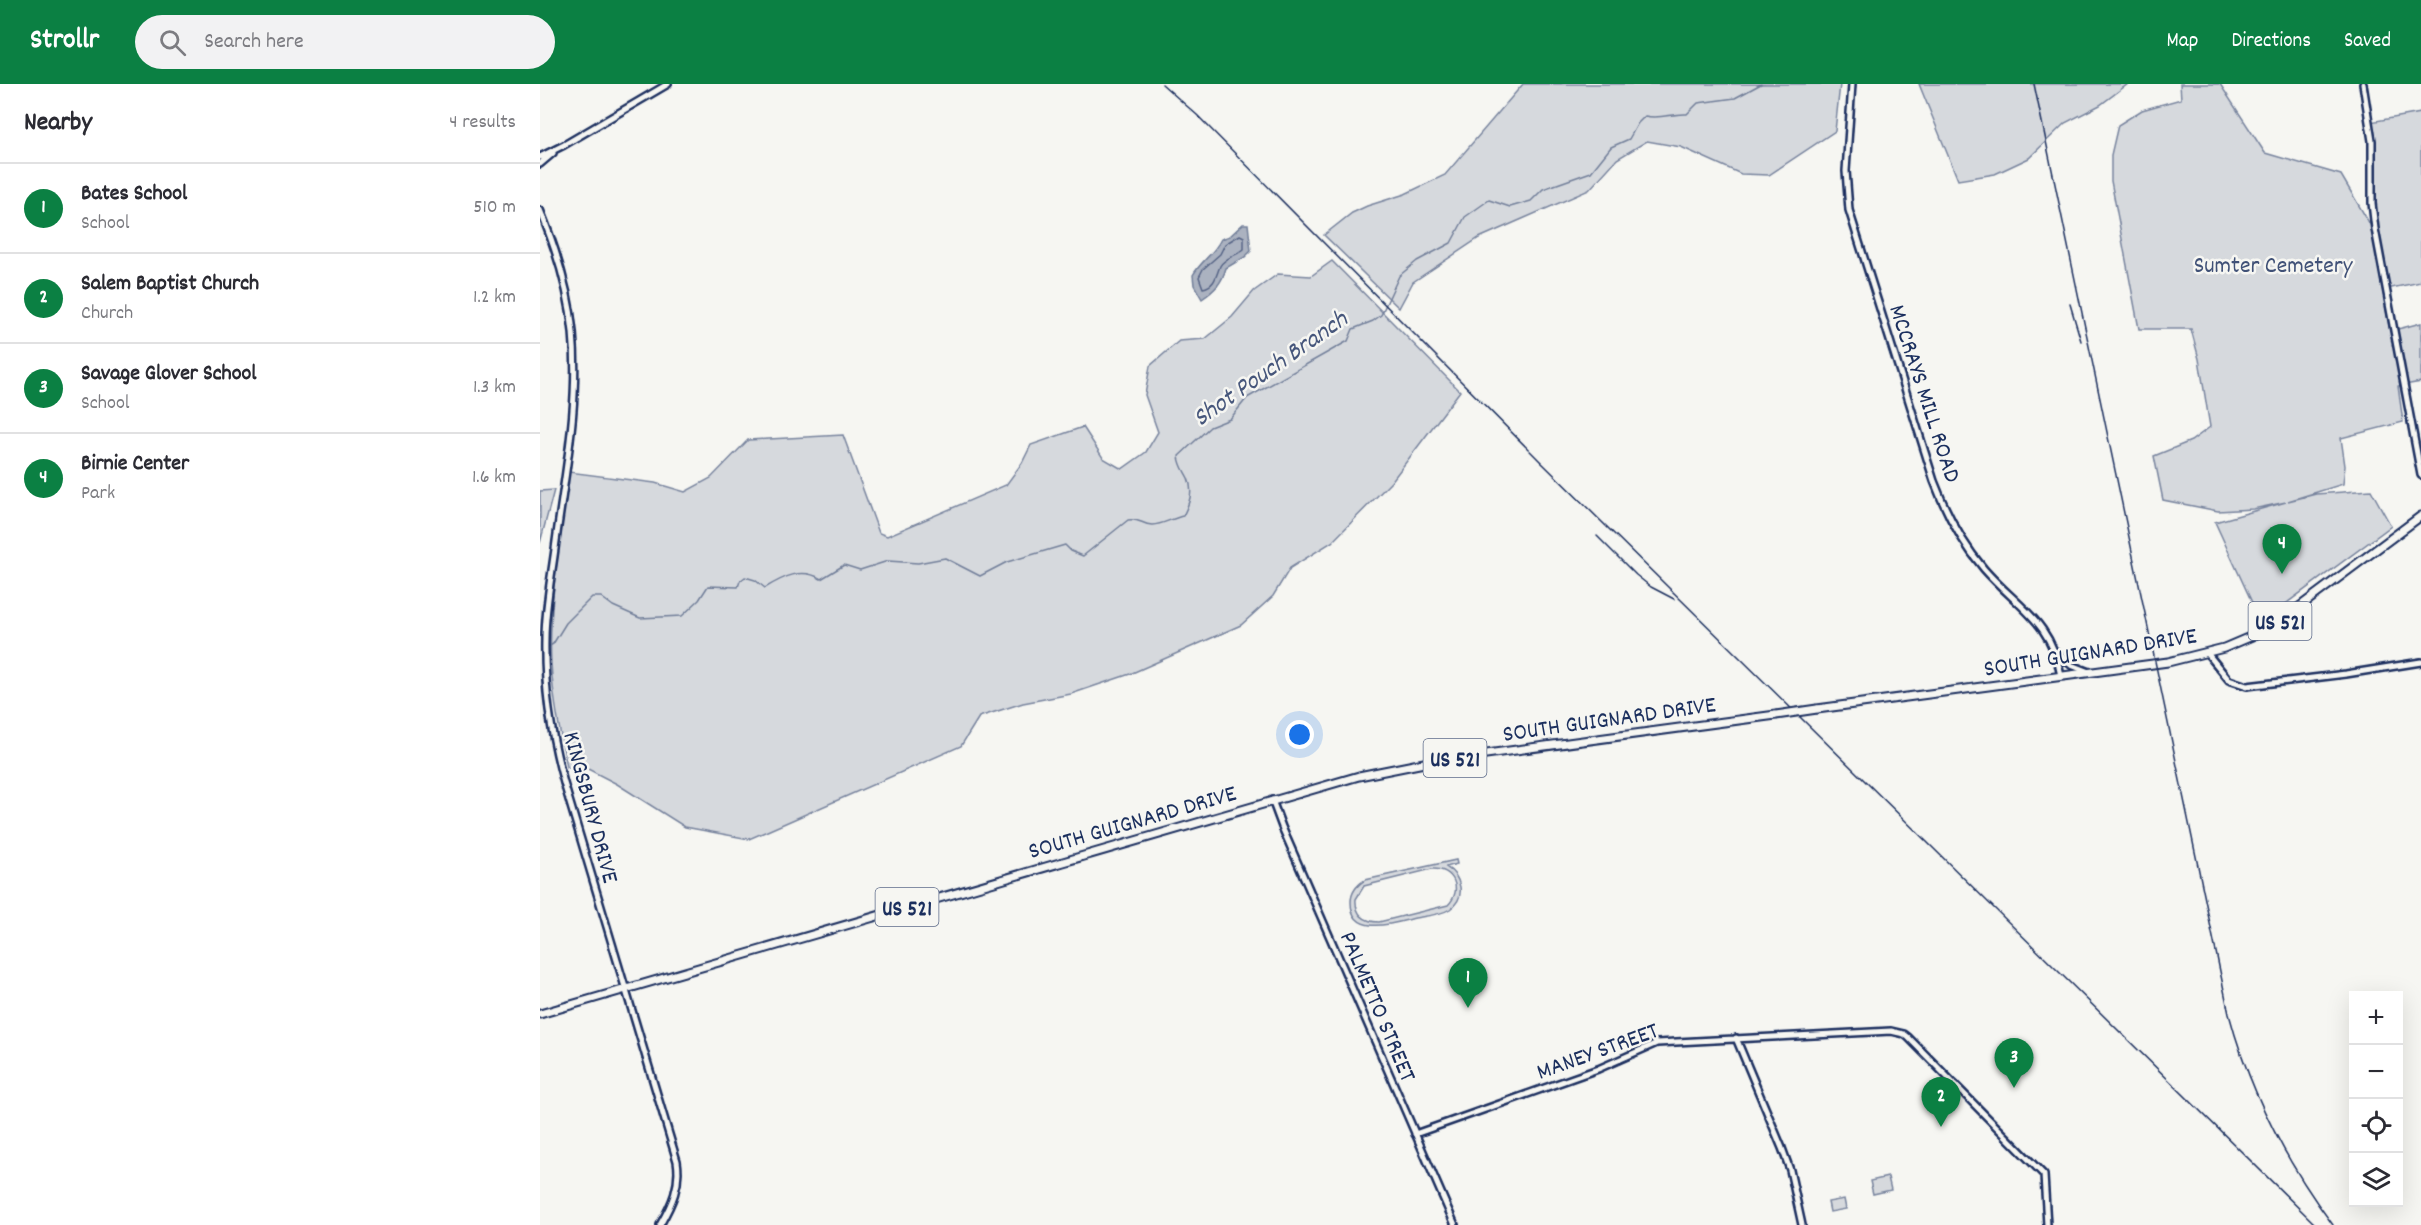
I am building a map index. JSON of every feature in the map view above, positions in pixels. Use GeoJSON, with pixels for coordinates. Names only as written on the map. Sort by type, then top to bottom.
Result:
{"type":"FeatureCollection","features":[{"type":"Feature","properties":{"kind":"highway","name":"SOUTH GUIGNARD DRIVE"},"geometry":{"type":"LineString","coordinates":[[540,1014],[1359,776],[1434,761],[2168,662],[2207,653],[2250,639],[2277,624],[2421,516]]}},
{"type":"Feature","properties":{"kind":"street"},"geometry":{"type":"LineString","coordinates":[[540,157],[668,84]]}},
{"type":"Feature","properties":{"kind":"street","name":"MCCRAYS MILL ROAD"},"geometry":{"type":"LineString","coordinates":[[1852,84],[1846,171],[1849,210],[1934,481],[1951,520],[1967,546],[1990,575],[2037,620],[2048,634],[2056,651],[2061,676]]}},
{"type":"Feature","properties":{"kind":"street"},"geometry":{"type":"LineString","coordinates":[[2363,84],[2372,141],[2372,194],[2375,229],[2421,475]]}},
{"type":"Feature","properties":{"kind":"street"},"geometry":{"type":"LineString","coordinates":[[540,164],[564,145]]}},
{"type":"Feature","properties":{"kind":"street","name":"KINGSBURY DRIVE"},"geometry":{"type":"LineString","coordinates":[[540,210],[566,286],[574,352],[574,398],[545,638],[547,703],[557,758],[678,1169],[676,1191],[660,1225]]}},
{"type":"Feature","properties":{"kind":"street"},"geometry":{"type":"LineString","coordinates":[[2056,651],[2071,665],[2089,672]]}},
{"type":"Feature","properties":{"kind":"street"},"geometry":{"type":"LineString","coordinates":[[2207,653],[2222,674],[2237,684],[2252,685],[2421,662]]}},
{"type":"Feature","properties":{"kind":"street","name":"PALMETTO STREET"},"geometry":{"type":"LineString","coordinates":[[1272,800],[1455,1225]]}},
{"type":"Feature","properties":{"kind":"street","name":"MANEY STREET"},"geometry":{"type":"LineString","coordinates":[[1415,1134],[1598,1069],[1657,1043],[1883,1030],[1899,1032],[1906,1035],[2044,1175],[2047,1225]]}},
{"type":"Feature","properties":{"kind":"street"},"geometry":{"type":"LineString","coordinates":[[1736,1038],[1790,1170],[1802,1225]]}},
{"type":"Feature","properties":{"kind":"green space"},"geometry":{"type":"Polygon","coordinates":[[[1523,84],[1840,84],[1835,131],[1769,175],[1741,174],[1681,147],[1647,141],[1617,159],[1589,190],[1479,238],[1413,282],[1399,308],[1324,235],[1352,213],[1405,194],[1445,175],[1523,84]]]}},
{"type":"Feature","properties":{"kind":"green space"},"geometry":{"type":"Polygon","coordinates":[[[1919,84],[2128,84],[2100,105],[2065,123],[2029,158],[1995,174],[1958,180],[1919,84]]]}},
{"type":"Feature","properties":{"kind":"green space","name":"Sumter Cemetery"},"geometry":{"type":"Polygon","coordinates":[[[2180,84],[2220,84],[2265,153],[2341,175],[2371,226],[2390,331],[2421,323],[2421,382],[2398,386],[2403,422],[2341,438],[2345,466],[2343,484],[2288,501],[2316,494],[2371,490],[2391,526],[2261,622],[2215,522],[2286,502],[2253,509],[2218,511],[2163,500],[2154,456],[2191,441],[2210,427],[2199,359],[2191,329],[2139,329],[2111,181],[2111,155],[2118,125],[2142,110],[2181,99],[2180,84]]]}},
{"type":"Feature","properties":{"kind":"green space"},"geometry":{"type":"Polygon","coordinates":[[[2421,113],[2421,282],[2386,289],[2375,229],[2370,122],[2421,113]]]}},
{"type":"Feature","properties":{"kind":"green space"},"geometry":{"type":"Polygon","coordinates":[[[1332,261],[1460,391],[1391,482],[1332,542],[1290,568],[1273,596],[1241,625],[1130,674],[1071,694],[1023,703],[979,717],[961,746],[749,839],[685,827],[617,784],[588,769],[567,767],[553,689],[551,639],[554,591],[569,472],[655,483],[685,492],[711,478],[748,440],[843,435],[879,533],[887,536],[1006,485],[1022,463],[1031,445],[1083,427],[1103,458],[1122,469],[1146,452],[1158,432],[1145,395],[1150,366],[1179,341],[1205,339],[1232,317],[1254,291],[1278,274],[1311,276],[1332,261]]]}},
{"type":"Feature","properties":{"kind":"green space"},"geometry":{"type":"Polygon","coordinates":[[[554,490],[540,543],[540,491],[554,490]]]}},
{"type":"Feature","properties":{"kind":"green space"},"geometry":{"type":"Polygon","coordinates":[[[1456,860],[1457,864],[1446,867],[1458,881],[1459,899],[1450,909],[1442,913],[1386,925],[1366,924],[1358,920],[1353,913],[1351,902],[1355,889],[1365,880],[1456,860]],[[1432,869],[1364,886],[1356,899],[1359,913],[1365,919],[1379,922],[1448,905],[1455,893],[1454,881],[1446,872],[1432,869]]]}},
{"type":"Feature","properties":{"kind":"green space"},"geometry":{"type":"Polygon","coordinates":[[[1888,1177],[1891,1190],[1873,1194],[1870,1181],[1888,1177]]]}},
{"type":"Feature","properties":{"kind":"green space"},"geometry":{"type":"Polygon","coordinates":[[[1844,1199],[1846,1209],[1830,1212],[1828,1202],[1844,1199]]]}},
{"type":"Feature","properties":{"kind":"water"},"geometry":{"type":"Polygon","coordinates":[[[1243,224],[1248,224],[1251,251],[1226,268],[1217,286],[1202,299],[1194,285],[1193,275],[1221,239],[1230,236],[1243,224]]]}},
{"type":"Feature","properties":{"kind":"waterway","name":"Shot Pouch Branch"},"geometry":{"type":"LineString","coordinates":[[546,648],[553,644],[566,623],[592,597],[601,597],[613,606],[640,618],[682,616],[699,600],[708,586],[738,587],[740,581],[745,577],[755,580],[765,588],[793,575],[807,574],[821,579],[844,565],[860,570],[888,561],[918,563],[945,558],[980,576],[1007,562],[1065,545],[1071,551],[1083,556],[1128,520],[1152,525],[1183,516],[1189,502],[1191,488],[1179,456],[1210,427],[1230,419],[1247,398],[1348,341],[1353,329],[1381,315],[1399,276],[1417,261],[1451,243],[1465,217],[1489,200],[1510,207],[1531,201],[1543,189],[1591,172],[1611,147],[1629,139],[1645,116],[1687,114],[1698,103],[1735,98],[1761,84]]}},
{"type":"Feature","properties":{"kind":"railway"},"geometry":{"type":"LineString","coordinates":[[1162,84],[1197,115],[1541,462],[2316,1225]]}},
{"type":"Feature","properties":{"kind":"railway"},"geometry":{"type":"LineString","coordinates":[[2034,84],[2229,1014],[2247,1071],[2271,1125],[2299,1176],[2333,1225]]}},
{"type":"Feature","properties":{"kind":"railway"},"geometry":{"type":"LineString","coordinates":[[2070,304],[2081,341]]}},
{"type":"Feature","properties":{"kind":"railway"},"geometry":{"type":"LineString","coordinates":[[1597,536],[1636,575],[1651,587],[1674,599]]}},
{"type":"Feature","properties":{"kind":"place","name":"Birnie Center"},"geometry":{"type":"Point","coordinates":[2282,574]}},
{"type":"Feature","properties":{"kind":"place","name":"Bates School"},"geometry":{"type":"Point","coordinates":[1468,1008]}},
{"type":"Feature","properties":{"kind":"place","name":"Savage Glover School"},"geometry":{"type":"Point","coordinates":[2014,1088]}},
{"type":"Feature","properties":{"kind":"place","name":"Salem Baptist Church"},"geometry":{"type":"Point","coordinates":[1941,1127]}}]}
